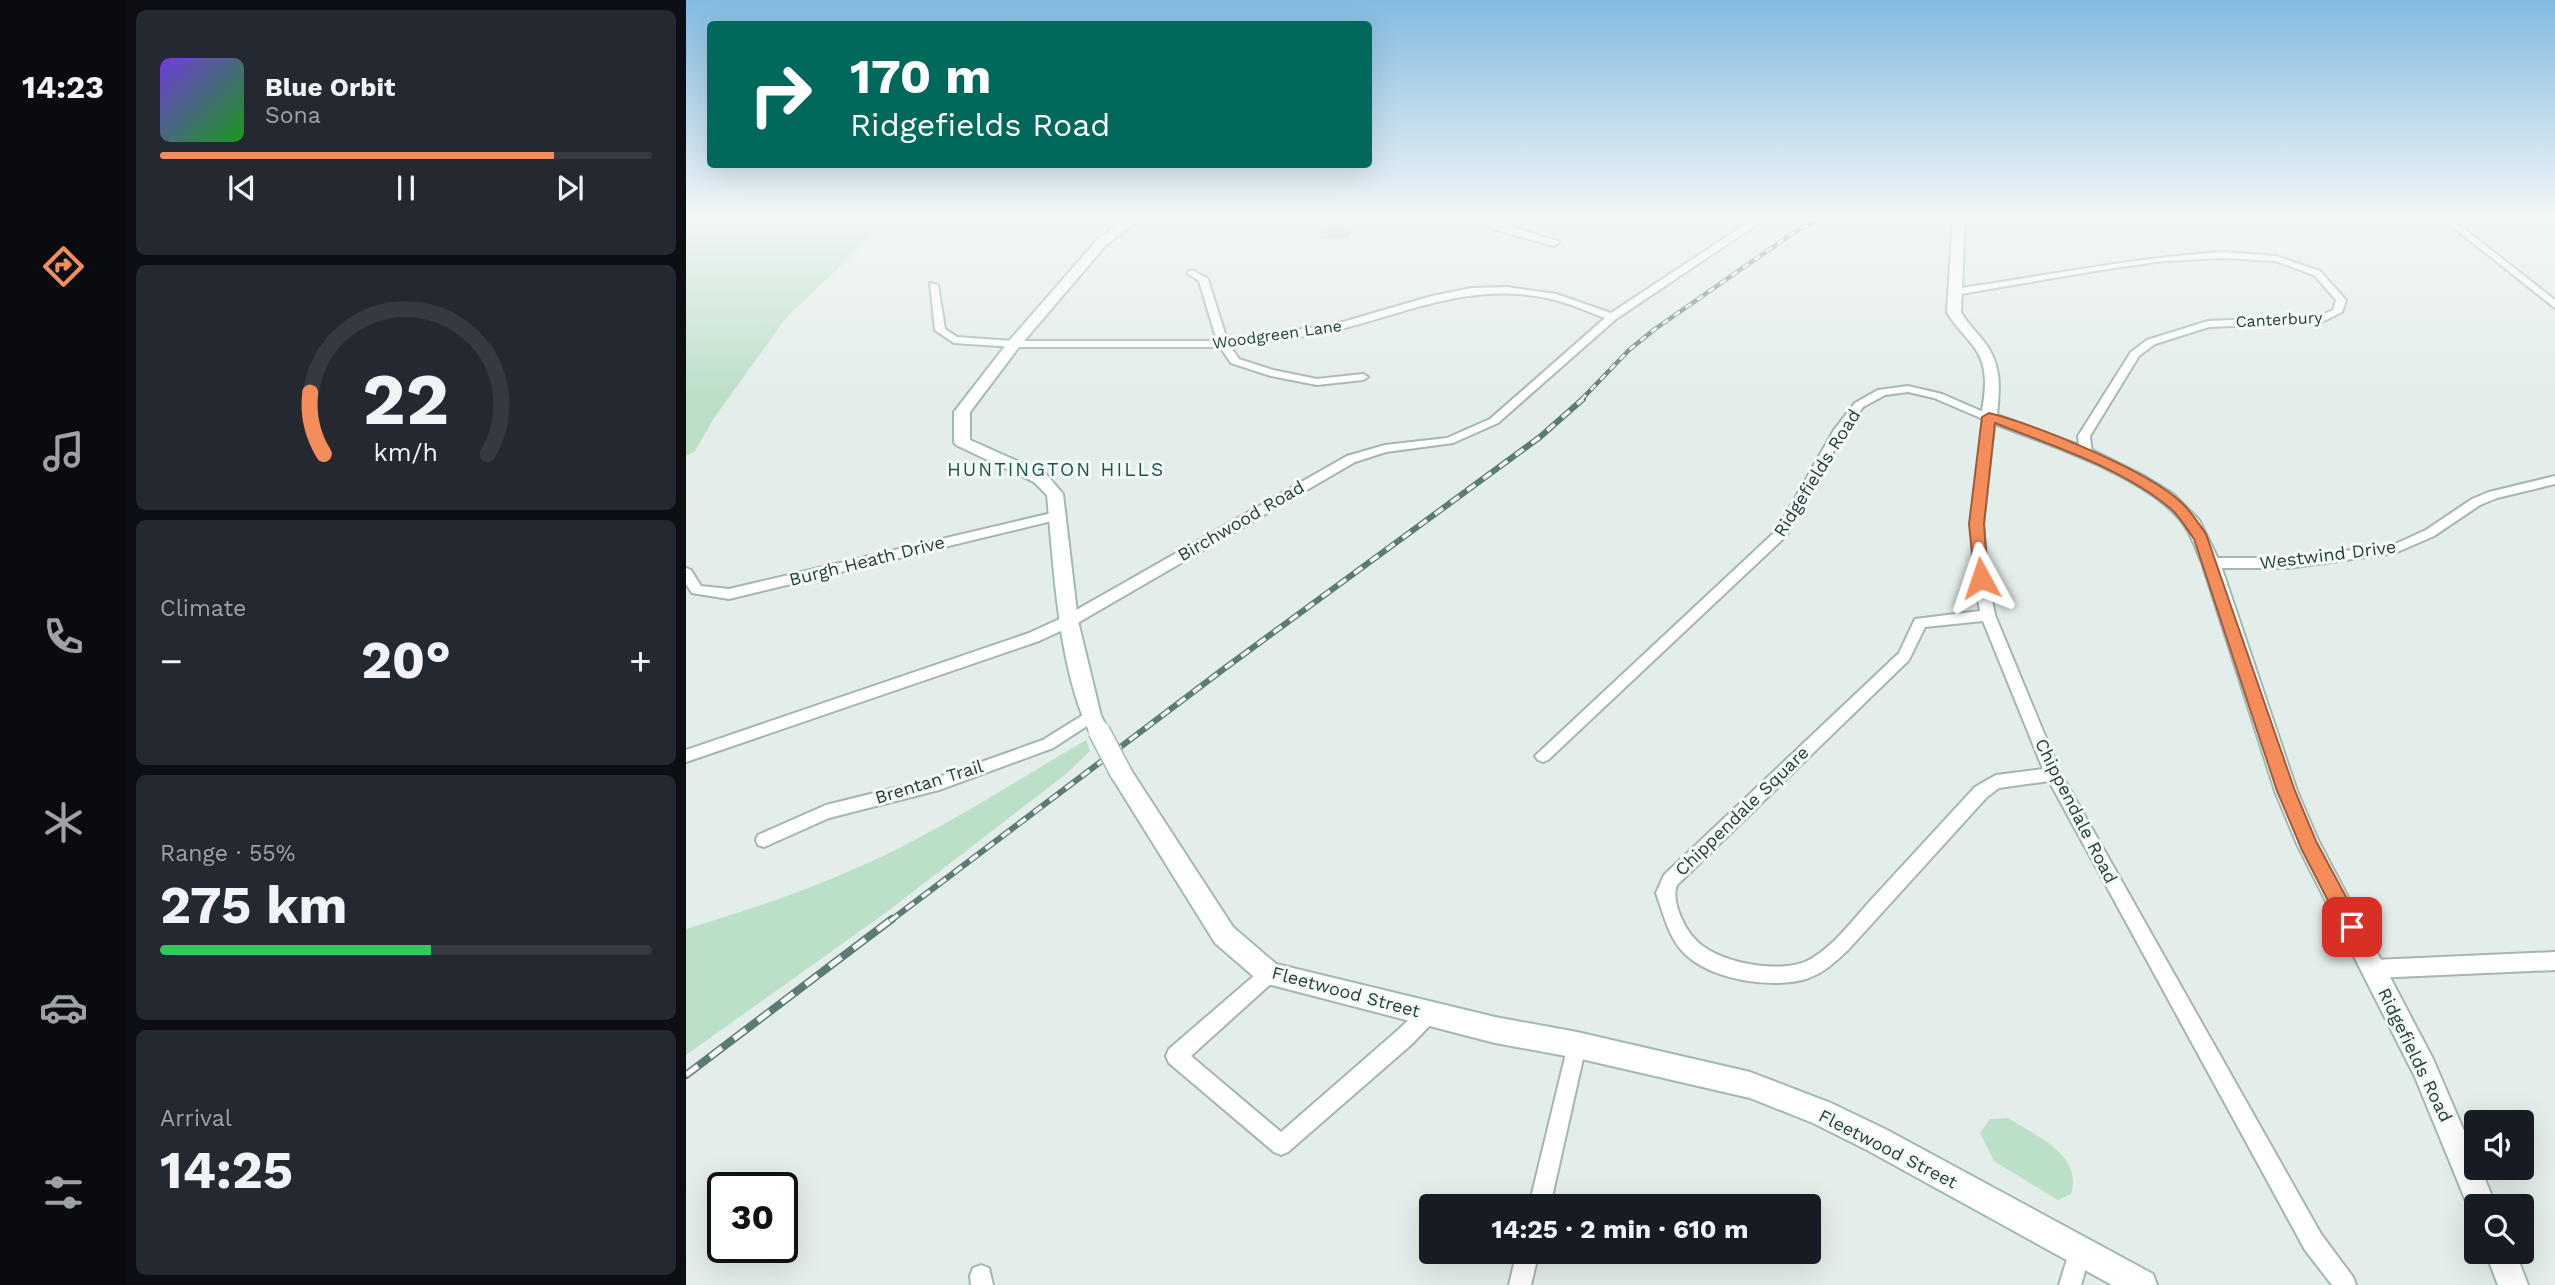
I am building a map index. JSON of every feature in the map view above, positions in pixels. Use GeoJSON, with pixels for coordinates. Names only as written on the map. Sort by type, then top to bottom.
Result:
{"type":"FeatureCollection","features":[{"type":"Feature","properties":{"kind":"street","name":"Fleetwood Street"},"geometry":{"type":"LineString","coordinates":[[1073,276],[1014,344],[962,412],[962,442],[1040,478],[1055,494],[1069,621],[1095,724],[1121,773],[1224,935],[1269,974],[1428,1014],[1750,1085],[1821,1113],[1877,1140],[2142,1285]]}},
{"type":"Feature","properties":{"kind":"street"},"geometry":{"type":"LineString","coordinates":[[1197,276],[1203,279],[1223,344],[1235,361],[1271,373],[1317,382],[1363,377]]}},
{"type":"Feature","properties":{"kind":"street","name":"Birchwood Road"},"geometry":{"type":"LineString","coordinates":[[686,757],[1034,637],[1069,621],[1351,459],[1385,449],[1449,441],[1494,421],[1612,317],[1674,276]]}},
{"type":"Feature","properties":{"kind":"street","name":"Chippendale Road"},"geometry":{"type":"LineString","coordinates":[[1956,276],[1954,312],[1992,366],[1993,386],[1977,524],[1981,578],[1988,615],[2053,774],[2307,1231],[2345,1285]]}},
{"type":"Feature","properties":{"kind":"street","name":"Canterbury"},"geometry":{"type":"LineString","coordinates":[[1955,292],[2050,276]]}},
{"type":"Feature","properties":{"kind":"street","name":"Canterbury"},"geometry":{"type":"LineString","coordinates":[[2086,454],[2084,436],[2135,354],[2142,348],[2163,337],[2208,324],[2242,320],[2322,319],[2332,316],[2342,300],[2327,280],[2319,276]]}},
{"type":"Feature","properties":{"kind":"street"},"geometry":{"type":"LineString","coordinates":[[2519,276],[2555,305]]}},
{"type":"Feature","properties":{"kind":"street","name":"Woodgreen Lane"},"geometry":{"type":"LineString","coordinates":[[933,285],[940,330],[954,340],[1014,344],[1223,344],[1337,327],[1435,298],[1472,291],[1507,290],[1556,297],[1612,317]]}},
{"type":"Feature","properties":{"kind":"street","name":"Ridgefields Road"},"geometry":{"type":"LineString","coordinates":[[1543,755],[1776,540],[1792,519],[1840,430],[1859,404],[1882,392],[1908,389],[1938,396],[2086,454],[2155,490],[2178,508],[2201,538],[2286,791],[2308,844],[2424,1068],[2478,1194]]}},
{"type":"Feature","properties":{"kind":"street","name":"Westwind Drive"},"geometry":{"type":"LineString","coordinates":[[2211,563],[2288,563],[2395,549],[2430,533],[2476,502],[2493,495],[2555,480]]}},
{"type":"Feature","properties":{"kind":"street","name":"Burgh Heath Drive"},"geometry":{"type":"LineString","coordinates":[[686,573],[697,590],[729,594],[1056,516]]}},
{"type":"Feature","properties":{"kind":"street","name":"Chippendale Square"},"geometry":{"type":"LineString","coordinates":[[1988,615],[1920,624],[1904,656],[1670,880],[1665,894],[1679,931],[1690,947],[1707,959],[1736,969],[1776,974],[1809,970],[1842,944],[1981,792],[1996,782],[2053,774]]}},
{"type":"Feature","properties":{"kind":"street","name":"Brentan Trail"},"geometry":{"type":"LineString","coordinates":[[764,840],[826,812],[939,783],[1095,724]]}},
{"type":"Feature","properties":{"kind":"street"},"geometry":{"type":"LineString","coordinates":[[2374,969],[2555,961]]}},
{"type":"Feature","properties":{"kind":"street"},"geometry":{"type":"LineString","coordinates":[[1269,974],[1175,1056],[1281,1145],[1428,1014]]}},
{"type":"Feature","properties":{"kind":"street"},"geometry":{"type":"LineString","coordinates":[[1542,1194],[1577,1045]]}},
{"type":"Feature","properties":{"kind":"street"},"geometry":{"type":"LineString","coordinates":[[2070,1285],[2080,1251]]}},
{"type":"Feature","properties":{"kind":"street"},"geometry":{"type":"LineString","coordinates":[[1520,1285],[1525,1264]]}},
{"type":"Feature","properties":{"kind":"street"},"geometry":{"type":"LineString","coordinates":[[2505,1264],[2513,1285]]}},
{"type":"Feature","properties":{"kind":"green space"},"geometry":{"type":"Polygon","coordinates":[[[686,276],[830,276],[786,318],[714,418],[695,451],[686,456],[686,276]]]}},
{"type":"Feature","properties":{"kind":"green space"},"geometry":{"type":"Polygon","coordinates":[[[1086,740],[1090,751],[1066,774],[884,914],[686,1055],[686,929],[791,895],[882,856],[971,809],[1086,740]]]}},
{"type":"Feature","properties":{"kind":"green space"},"geometry":{"type":"Polygon","coordinates":[[[2008,1118],[2044,1140],[2064,1157],[2073,1180],[2071,1194],[2058,1200],[1994,1161],[1980,1133],[1990,1119],[2008,1118]]]}},
{"type":"Feature","properties":{"kind":"railway"},"geometry":{"type":"LineString","coordinates":[[1581,400],[1629,350],[1731,276]]}},
{"type":"Feature","properties":{"kind":"railway"},"geometry":{"type":"LineString","coordinates":[[890,921],[1225,668],[1540,437],[1583,399]]}},
{"type":"Feature","properties":{"kind":"railway"},"geometry":{"type":"LineString","coordinates":[[686,1075],[892,919]]}},
{"type":"Feature","properties":{"kind":"district","name":"HUNTINGTON HILLS"},"geometry":{"type":"Point","coordinates":[1056,469]}},
{"type":"Feature","properties":{"kind":"route"},"geometry":{"type":"LineString","coordinates":[[1981,578],[1977,524],[1989,417],[2086,454],[2155,490],[2188,517],[2201,538],[2211,563],[2286,791],[2308,844],[2352,927]]}}]}
